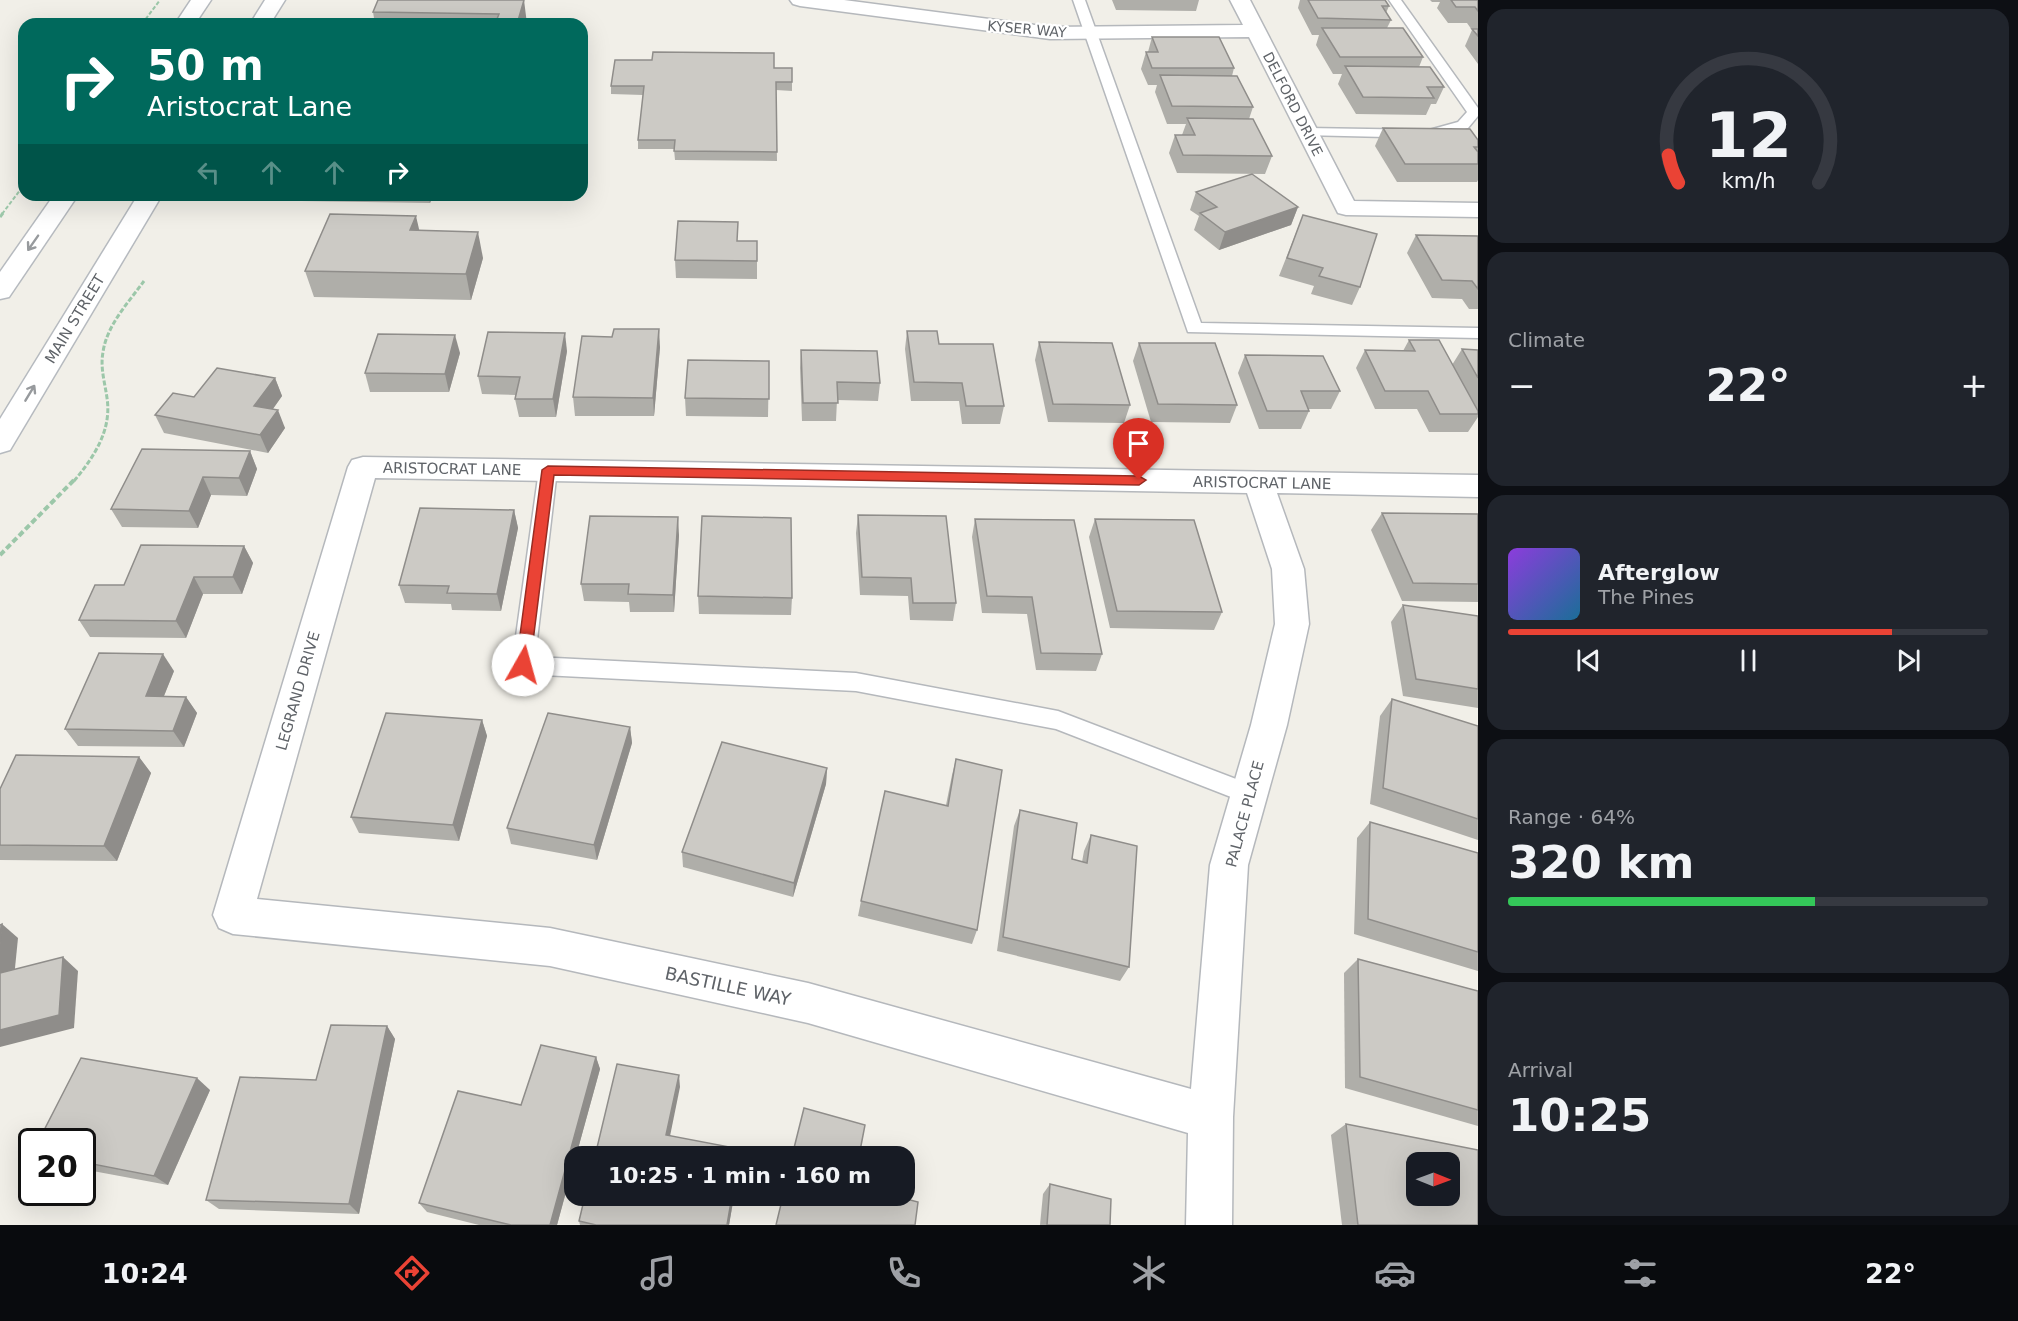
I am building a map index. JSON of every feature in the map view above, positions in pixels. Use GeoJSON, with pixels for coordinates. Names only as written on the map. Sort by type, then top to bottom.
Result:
{"type":"FeatureCollection","features":[{"type":"Feature","properties":{"kind":"street"},"geometry":{"type":"LineString","coordinates":[[189,18],[201,0]]}},
{"type":"Feature","properties":{"kind":"street"},"geometry":{"type":"LineString","coordinates":[[264,18],[275,0]]}},
{"type":"Feature","properties":{"kind":"street","name":"KYSER WAY"},"geometry":{"type":"LineString","coordinates":[[800,0],[1050,33],[1256,31]]}},
{"type":"Feature","properties":{"kind":"street","name":"DELFORD DRIVE"},"geometry":{"type":"LineString","coordinates":[[1240,0],[1346,208],[1478,210]]}},
{"type":"Feature","properties":{"kind":"street"},"geometry":{"type":"LineString","coordinates":[[0,291],[62,201]]}},
{"type":"Feature","properties":{"kind":"street","name":"MAIN STREET"},"geometry":{"type":"LineString","coordinates":[[0,443],[146,201]]}},
{"type":"Feature","properties":{"kind":"street","name":"ARISTOCRAT LANE"},"geometry":{"type":"LineString","coordinates":[[363,467],[1478,486]]}},
{"type":"Feature","properties":{"kind":"street","name":"LEGRAND DRIVE"},"geometry":{"type":"LineString","coordinates":[[232,915],[363,467]]}},
{"type":"Feature","properties":{"kind":"street","name":"PALACE PLACE"},"geometry":{"type":"LineString","coordinates":[[1209,1225],[1211,1117],[1229,865],[1269,725],[1292,624],[1288,569],[1258,483]]}},
{"type":"Feature","properties":{"kind":"street","name":"BASTILLE WAY"},"geometry":{"type":"LineString","coordinates":[[232,915],[550,947],[808,1003],[1211,1117]]}},
{"type":"Feature","properties":{"kind":"lane"},"geometry":{"type":"LineString","coordinates":[[1079,0],[1194,328],[1478,333]]}},
{"type":"Feature","properties":{"kind":"lane"},"geometry":{"type":"LineString","coordinates":[[1307,132],[1429,134],[1463,125],[1474,112],[1395,0]]}},
{"type":"Feature","properties":{"kind":"lane"},"geometry":{"type":"LineString","coordinates":[[548,470],[523,665],[856,682],[1058,720],[1249,794]]}},
{"type":"Feature","properties":{"kind":"path"},"geometry":{"type":"LineString","coordinates":[[146,18],[160,0]]}},
{"type":"Feature","properties":{"kind":"path"},"geometry":{"type":"LineString","coordinates":[[0,217],[18,192]]}},
{"type":"Feature","properties":{"kind":"path"},"geometry":{"type":"LineString","coordinates":[[0,555],[78,478],[96,451],[108,422],[107,390],[102,361],[110,332],[144,281]]}},
{"type":"Feature","properties":{"kind":"building"},"geometry":{"type":"Polygon","coordinates":[[[378,0],[524,0],[519,18],[497,18],[499,14],[373,12],[378,0]]]}},
{"type":"Feature","properties":{"kind":"building"},"geometry":{"type":"Polygon","coordinates":[[[1308,0],[1385,0],[1389,6],[1382,6],[1391,20],[1318,18],[1308,0]]]}},
{"type":"Feature","properties":{"kind":"building"},"geometry":{"type":"Polygon","coordinates":[[[1451,0],[1478,0],[1478,11],[1475,7],[1456,7],[1451,0]]]}},
{"type":"Feature","properties":{"kind":"building"},"geometry":{"type":"Polygon","coordinates":[[[1322,28],[1403,28],[1423,57],[1340,57],[1322,28]]]}},
{"type":"Feature","properties":{"kind":"building"},"geometry":{"type":"Polygon","coordinates":[[[1152,37],[1219,37],[1234,68],[1152,68],[1146,52],[1158,52],[1152,37]]]}},
{"type":"Feature","properties":{"kind":"building"},"geometry":{"type":"Polygon","coordinates":[[[653,52],[774,53],[774,68],[792,68],[792,82],[776,82],[777,152],[674,151],[675,140],[638,140],[644,86],[611,86],[615,60],[652,60],[653,52]]]}},
{"type":"Feature","properties":{"kind":"building"},"geometry":{"type":"Polygon","coordinates":[[[1345,66],[1430,67],[1444,87],[1427,87],[1434,98],[1363,97],[1345,66]]]}},
{"type":"Feature","properties":{"kind":"building"},"geometry":{"type":"Polygon","coordinates":[[[1160,75],[1237,76],[1253,107],[1172,106],[1160,75]]]}},
{"type":"Feature","properties":{"kind":"building"},"geometry":{"type":"Polygon","coordinates":[[[1187,118],[1253,119],[1272,156],[1183,155],[1175,135],[1195,135],[1187,118]]]}},
{"type":"Feature","properties":{"kind":"building"},"geometry":{"type":"Polygon","coordinates":[[[1383,128],[1470,129],[1478,140],[1478,147],[1474,147],[1478,152],[1478,164],[1405,164],[1383,128]]]}},
{"type":"Feature","properties":{"kind":"building"},"geometry":{"type":"Polygon","coordinates":[[[1252,174],[1298,207],[1225,232],[1200,213],[1217,207],[1196,192],[1252,174]]]}},
{"type":"Feature","properties":{"kind":"building"},"geometry":{"type":"Polygon","coordinates":[[[330,214],[416,216],[410,230],[478,232],[466,274],[305,271],[330,214]]]}},
{"type":"Feature","properties":{"kind":"building"},"geometry":{"type":"Polygon","coordinates":[[[1303,215],[1377,234],[1360,287],[1319,276],[1323,268],[1287,258],[1303,215]]]}},
{"type":"Feature","properties":{"kind":"building"},"geometry":{"type":"Polygon","coordinates":[[[678,221],[738,222],[737,241],[757,241],[757,261],[675,260],[678,221]]]}},
{"type":"Feature","properties":{"kind":"building"},"geometry":{"type":"Polygon","coordinates":[[[1416,235],[1478,236],[1478,289],[1472,281],[1442,280],[1416,235]]]}},
{"type":"Feature","properties":{"kind":"building"},"geometry":{"type":"Polygon","coordinates":[[[614,329],[659,329],[653,398],[573,397],[582,336],[612,337],[614,329]]]}},
{"type":"Feature","properties":{"kind":"building"},"geometry":{"type":"Polygon","coordinates":[[[907,331],[937,331],[939,344],[993,344],[1004,406],[966,406],[962,383],[914,382],[907,331]]]}},
{"type":"Feature","properties":{"kind":"building"},"geometry":{"type":"Polygon","coordinates":[[[488,332],[565,333],[553,399],[515,399],[520,377],[478,376],[488,332]]]}},
{"type":"Feature","properties":{"kind":"building"},"geometry":{"type":"Polygon","coordinates":[[[378,334],[455,335],[445,374],[365,373],[378,334]]]}},
{"type":"Feature","properties":{"kind":"building"},"geometry":{"type":"Polygon","coordinates":[[[1409,340],[1439,340],[1478,414],[1440,414],[1428,391],[1385,391],[1365,350],[1415,351],[1409,340]]]}},
{"type":"Feature","properties":{"kind":"building"},"geometry":{"type":"Polygon","coordinates":[[[1039,342],[1112,343],[1130,405],[1053,404],[1039,342]]]}},
{"type":"Feature","properties":{"kind":"building"},"geometry":{"type":"Polygon","coordinates":[[[1139,343],[1215,343],[1237,405],[1158,404],[1139,343]]]}},
{"type":"Feature","properties":{"kind":"building"},"geometry":{"type":"Polygon","coordinates":[[[1462,349],[1478,350],[1478,378],[1462,349]]]}},
{"type":"Feature","properties":{"kind":"building"},"geometry":{"type":"Polygon","coordinates":[[[801,350],[877,351],[880,383],[837,382],[838,403],[803,403],[801,350]]]}},
{"type":"Feature","properties":{"kind":"building"},"geometry":{"type":"Polygon","coordinates":[[[1245,355],[1323,356],[1340,391],[1301,391],[1309,411],[1267,411],[1245,355]]]}},
{"type":"Feature","properties":{"kind":"building"},"geometry":{"type":"Polygon","coordinates":[[[688,360],[769,361],[769,399],[685,398],[688,360]]]}},
{"type":"Feature","properties":{"kind":"building"},"geometry":{"type":"Polygon","coordinates":[[[217,368],[275,378],[254,406],[278,410],[260,435],[155,415],[173,393],[194,397],[217,368]]]}},
{"type":"Feature","properties":{"kind":"building"},"geometry":{"type":"Polygon","coordinates":[[[142,449],[250,451],[239,478],[203,477],[189,511],[111,509],[142,449]]]}},
{"type":"Feature","properties":{"kind":"building"},"geometry":{"type":"Polygon","coordinates":[[[420,508],[514,510],[497,594],[447,593],[449,586],[399,585],[420,508]]]}},
{"type":"Feature","properties":{"kind":"building"},"geometry":{"type":"Polygon","coordinates":[[[1382,513],[1478,514],[1478,584],[1413,583],[1382,513]]]}},
{"type":"Feature","properties":{"kind":"building"},"geometry":{"type":"Polygon","coordinates":[[[858,515],[946,516],[956,603],[913,603],[911,578],[862,577],[858,515]]]}},
{"type":"Feature","properties":{"kind":"building"},"geometry":{"type":"Polygon","coordinates":[[[590,516],[678,517],[673,595],[628,594],[629,584],[581,584],[590,516]]]}},
{"type":"Feature","properties":{"kind":"building"},"geometry":{"type":"Polygon","coordinates":[[[702,516],[791,518],[792,598],[698,596],[702,516]]]}},
{"type":"Feature","properties":{"kind":"building"},"geometry":{"type":"Polygon","coordinates":[[[975,519],[1074,520],[1102,654],[1041,653],[1032,597],[987,596],[975,519]]]}},
{"type":"Feature","properties":{"kind":"building"},"geometry":{"type":"Polygon","coordinates":[[[1095,519],[1194,520],[1222,612],[1117,611],[1095,519]]]}},
{"type":"Feature","properties":{"kind":"building"},"geometry":{"type":"Polygon","coordinates":[[[141,545],[244,546],[233,577],[194,577],[176,621],[79,620],[95,585],[124,585],[141,545]]]}},
{"type":"Feature","properties":{"kind":"building"},"geometry":{"type":"Polygon","coordinates":[[[1403,605],[1478,616],[1478,689],[1416,679],[1403,605]]]}},
{"type":"Feature","properties":{"kind":"building"},"geometry":{"type":"Polygon","coordinates":[[[99,653],[163,654],[146,696],[186,697],[173,731],[65,729],[99,653]]]}},
{"type":"Feature","properties":{"kind":"building"},"geometry":{"type":"Polygon","coordinates":[[[1392,699],[1478,726],[1478,819],[1383,788],[1392,699]]]}},
{"type":"Feature","properties":{"kind":"building"},"geometry":{"type":"Polygon","coordinates":[[[386,713],[482,720],[453,825],[351,817],[386,713]]]}},
{"type":"Feature","properties":{"kind":"building"},"geometry":{"type":"Polygon","coordinates":[[[548,713],[630,727],[594,845],[507,828],[548,713]]]}},
{"type":"Feature","properties":{"kind":"building"},"geometry":{"type":"Polygon","coordinates":[[[722,742],[827,768],[794,883],[682,852],[722,742]]]}},
{"type":"Feature","properties":{"kind":"building"},"geometry":{"type":"Polygon","coordinates":[[[16,755],[139,757],[104,846],[0,845],[0,789],[16,755]]]}},
{"type":"Feature","properties":{"kind":"building"},"geometry":{"type":"Polygon","coordinates":[[[956,759],[1002,770],[977,930],[861,901],[885,791],[948,806],[956,759]]]}},
{"type":"Feature","properties":{"kind":"building"},"geometry":{"type":"Polygon","coordinates":[[[1020,810],[1077,823],[1072,859],[1087,863],[1091,835],[1137,846],[1129,967],[1003,937],[1020,810]]]}},
{"type":"Feature","properties":{"kind":"building"},"geometry":{"type":"Polygon","coordinates":[[[1370,822],[1478,853],[1478,952],[1368,919],[1370,822]]]}},
{"type":"Feature","properties":{"kind":"building"},"geometry":{"type":"Polygon","coordinates":[[[63,957],[59,1015],[0,1030],[0,973],[63,957]]]}},
{"type":"Feature","properties":{"kind":"building"},"geometry":{"type":"Polygon","coordinates":[[[1358,959],[1478,991],[1478,1110],[1360,1077],[1358,959]]]}},
{"type":"Feature","properties":{"kind":"building"},"geometry":{"type":"Polygon","coordinates":[[[331,1025],[387,1026],[349,1204],[206,1200],[240,1077],[316,1080],[331,1025]]]}},
{"type":"Feature","properties":{"kind":"building"},"geometry":{"type":"Polygon","coordinates":[[[541,1045],[596,1057],[572,1146],[564,1146],[564,1174],[550,1225],[511,1225],[419,1203],[458,1091],[521,1105],[541,1045]]]}},
{"type":"Feature","properties":{"kind":"building"},"geometry":{"type":"Polygon","coordinates":[[[81,1058],[197,1078],[154,1176],[96,1165],[96,1128],[45,1128],[81,1058]]]}},
{"type":"Feature","properties":{"kind":"building"},"geometry":{"type":"Polygon","coordinates":[[[617,1064],[679,1075],[666,1135],[724,1146],[597,1146],[617,1064]]]}},
{"type":"Feature","properties":{"kind":"building"},"geometry":{"type":"Polygon","coordinates":[[[804,1108],[865,1125],[861,1146],[794,1146],[804,1108]]]}},
{"type":"Feature","properties":{"kind":"building"},"geometry":{"type":"Polygon","coordinates":[[[1346,1124],[1478,1150],[1478,1225],[1358,1225],[1346,1124]]]}},
{"type":"Feature","properties":{"kind":"building"},"geometry":{"type":"Polygon","coordinates":[[[1050,1184],[1111,1199],[1110,1225],[1047,1225],[1050,1184]]]}},
{"type":"Feature","properties":{"kind":"building"},"geometry":{"type":"Polygon","coordinates":[[[915,1201],[918,1202],[915,1225],[776,1225],[781,1206],[915,1206],[915,1201]]]}},
{"type":"Feature","properties":{"kind":"building"},"geometry":{"type":"Polygon","coordinates":[[[583,1206],[730,1206],[727,1225],[596,1225],[579,1221],[583,1206]]]}},
{"type":"Feature","properties":{"kind":"route"},"geometry":{"type":"LineString","coordinates":[[523,665],[548,470],[1139,480]]}}]}
